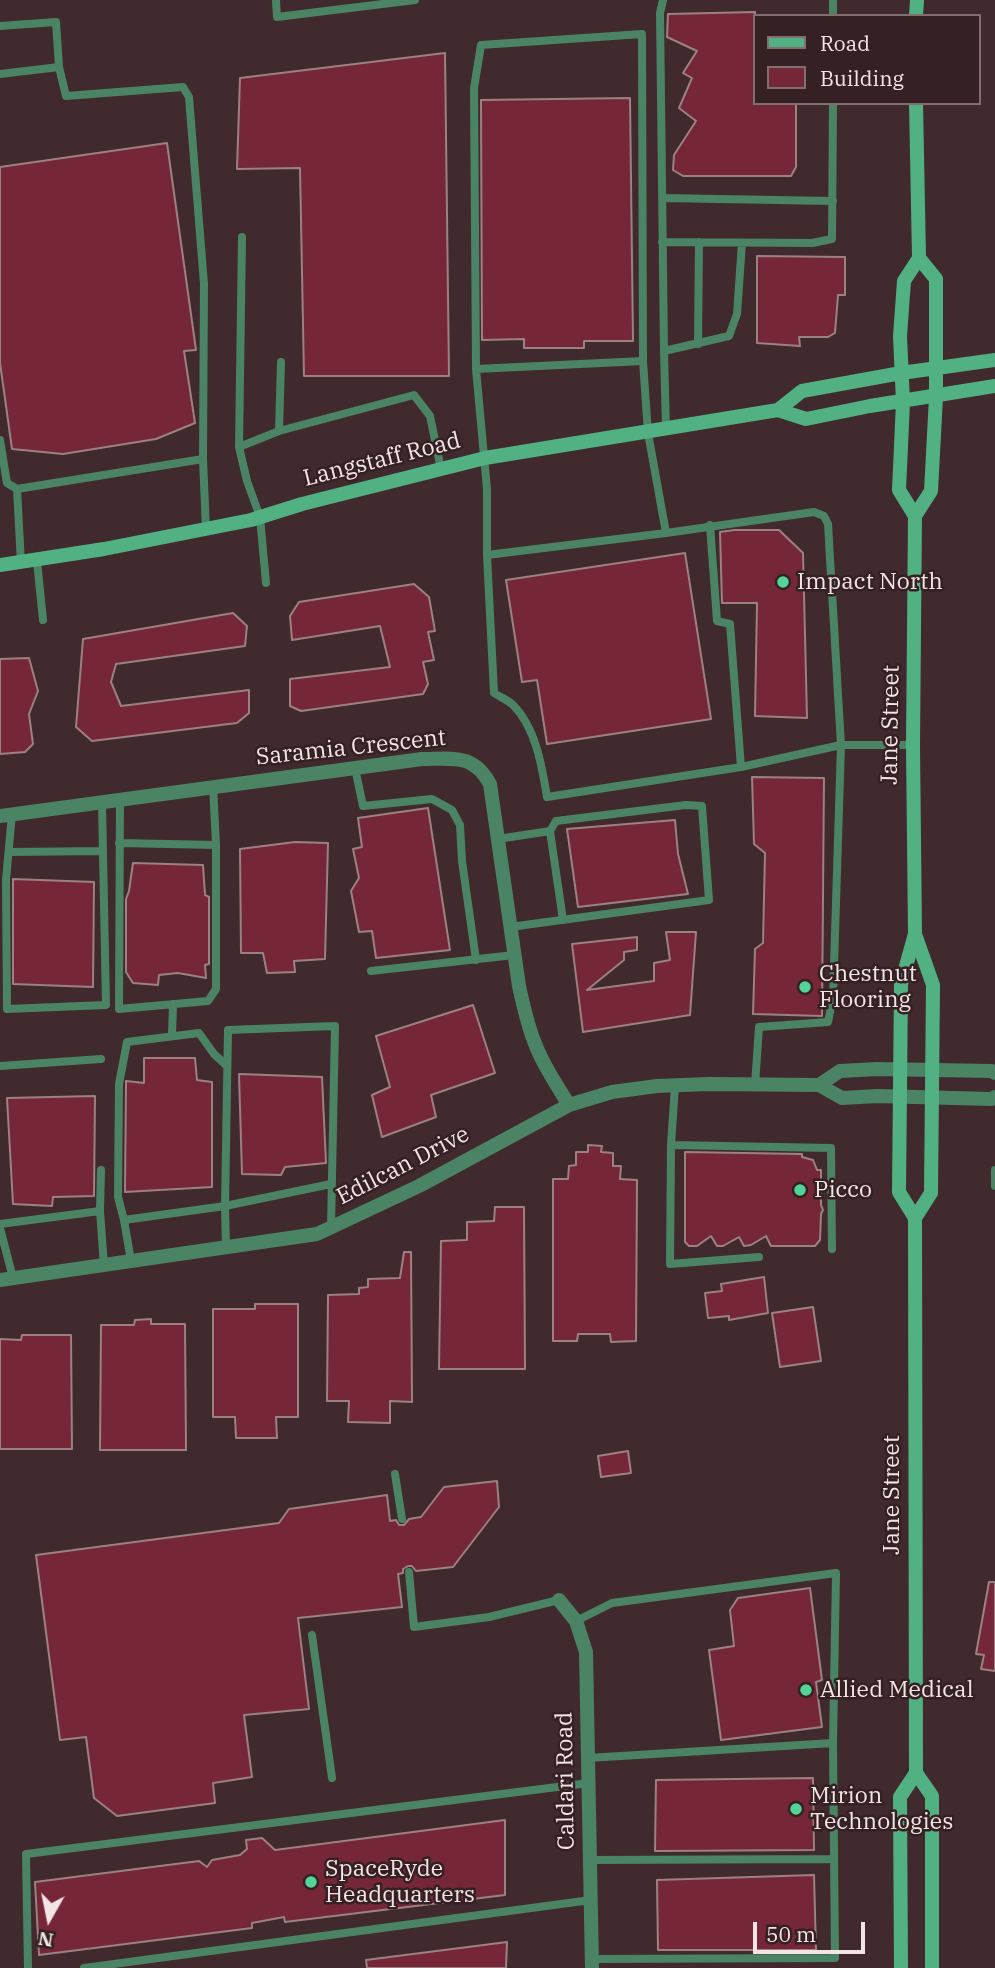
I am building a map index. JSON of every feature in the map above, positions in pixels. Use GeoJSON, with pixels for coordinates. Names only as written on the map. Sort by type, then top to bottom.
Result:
{"type":"FeatureCollection","features":[{"type":"Feature","properties":{"kind":"main road","name":"Jane Street"},"geometry":{"type":"LineString","coordinates":[[901,1968],[900,1797],[916,1773],[915,1218],[899,1192],[901,984],[915,934],[915,516],[899,490],[903,402],[900,336],[904,281],[919,258],[916,105]]}},
{"type":"Feature","properties":{"kind":"main road","name":"Jane Street"},"geometry":{"type":"LineString","coordinates":[[915,516],[931,491],[936,397],[936,279],[919,258]]}},
{"type":"Feature","properties":{"kind":"main road","name":"Langstaff Road"},"geometry":{"type":"LineString","coordinates":[[778,410],[802,391],[995,360]]}},
{"type":"Feature","properties":{"kind":"main road","name":"Langstaff Road"},"geometry":{"type":"LineString","coordinates":[[0,565],[37,561],[206,530],[485,458],[778,410],[806,419],[995,386]]}},
{"type":"Feature","properties":{"kind":"main road","name":"Jane Street"},"geometry":{"type":"LineString","coordinates":[[915,934],[933,985],[931,1193],[915,1218]]}},
{"type":"Feature","properties":{"kind":"main road","name":"Jane Street"},"geometry":{"type":"LineString","coordinates":[[916,1773],[932,1796],[932,1968]]}},
{"type":"Feature","properties":{"kind":"street","name":"Saramia Crescent"},"geometry":{"type":"LineString","coordinates":[[6,815],[213,785],[422,759],[458,758],[473,763],[483,772],[490,784],[519,986],[534,1042],[569,1105]]}},
{"type":"Feature","properties":{"kind":"street","name":"Edilcan Drive"},"geometry":{"type":"LineString","coordinates":[[819,1085],[840,1071],[931,1069],[995,1073]]}},
{"type":"Feature","properties":{"kind":"street","name":"Edilcan Drive"},"geometry":{"type":"LineString","coordinates":[[7,1279],[317,1234],[419,1186],[569,1105],[612,1092],[675,1086],[819,1085],[842,1098],[995,1097]]}},
{"type":"Feature","properties":{"kind":"street","name":"Caldari Road"},"geometry":{"type":"LineString","coordinates":[[559,1600],[576,1621],[586,1653],[592,1964]]}},
{"type":"Feature","properties":{"kind":"lane"},"geometry":{"type":"LineString","coordinates":[[276,0],[277,17],[415,0]]}},
{"type":"Feature","properties":{"kind":"lane"},"geometry":{"type":"LineString","coordinates":[[663,0],[660,13],[666,430]]}},
{"type":"Feature","properties":{"kind":"lane"},"geometry":{"type":"LineString","coordinates":[[0,26],[57,22],[59,66],[66,96],[183,87],[189,97],[204,284],[202,459],[206,530]]}},
{"type":"Feature","properties":{"kind":"lane"},"geometry":{"type":"LineString","coordinates":[[666,533],[648,433],[643,361],[642,34],[481,45],[474,88],[476,369],[485,458],[494,693],[512,705],[527,727],[543,771],[547,797],[741,767],[841,745],[913,746]]}},
{"type":"Feature","properties":{"kind":"lane"},"geometry":{"type":"LineString","coordinates":[[0,74],[59,66]]}},
{"type":"Feature","properties":{"kind":"lane"},"geometry":{"type":"LineString","coordinates":[[662,242],[812,243],[832,239],[833,105]]}},
{"type":"Feature","properties":{"kind":"lane"},"geometry":{"type":"LineString","coordinates":[[662,198],[833,201]]}},
{"type":"Feature","properties":{"kind":"lane"},"geometry":{"type":"LineString","coordinates":[[242,237],[239,447],[247,481],[260,517],[266,583]]}},
{"type":"Feature","properties":{"kind":"lane"},"geometry":{"type":"LineString","coordinates":[[698,344],[699,242]]}},
{"type":"Feature","properties":{"kind":"lane"},"geometry":{"type":"LineString","coordinates":[[663,351],[729,336],[737,314],[742,243]]}},
{"type":"Feature","properties":{"kind":"lane"},"geometry":{"type":"LineString","coordinates":[[476,369],[643,361]]}},
{"type":"Feature","properties":{"kind":"lane"},"geometry":{"type":"LineString","coordinates":[[279,431],[281,362]]}},
{"type":"Feature","properties":{"kind":"lane"},"geometry":{"type":"LineString","coordinates":[[239,447],[279,431],[414,395],[430,416],[441,469]]}},
{"type":"Feature","properties":{"kind":"lane"},"geometry":{"type":"LineString","coordinates":[[0,440],[7,483],[17,489],[202,459]]}},
{"type":"Feature","properties":{"kind":"lane"},"geometry":{"type":"LineString","coordinates":[[17,489],[21,563]]}},
{"type":"Feature","properties":{"kind":"lane"},"geometry":{"type":"LineString","coordinates":[[487,555],[814,512],[824,516],[828,524],[841,745],[833,997],[828,1021],[759,1027],[755,1085]]}},
{"type":"Feature","properties":{"kind":"lane"},"geometry":{"type":"LineString","coordinates":[[710,525],[717,621],[730,624],[741,767]]}},
{"type":"Feature","properties":{"kind":"lane"},"geometry":{"type":"LineString","coordinates":[[37,561],[43,620]]}},
{"type":"Feature","properties":{"kind":"lane"},"geometry":{"type":"LineString","coordinates":[[355,768],[363,806],[432,799],[452,810],[460,825],[462,861],[476,960]]}},
{"type":"Feature","properties":{"kind":"lane"},"geometry":{"type":"LineString","coordinates":[[120,799],[119,1009],[208,1001],[216,989],[216,845],[213,785]]}},
{"type":"Feature","properties":{"kind":"lane"},"geometry":{"type":"LineString","coordinates":[[6,815],[9,852],[6,880],[7,1009],[106,1005],[102,802]]}},
{"type":"Feature","properties":{"kind":"lane"},"geometry":{"type":"LineString","coordinates":[[510,927],[563,920],[709,900],[702,806],[686,805],[556,821],[550,831],[563,920]]}},
{"type":"Feature","properties":{"kind":"lane"},"geometry":{"type":"LineString","coordinates":[[498,839],[550,831]]}},
{"type":"Feature","properties":{"kind":"lane"},"geometry":{"type":"LineString","coordinates":[[120,843],[216,845]]}},
{"type":"Feature","properties":{"kind":"lane"},"geometry":{"type":"LineString","coordinates":[[9,852],[103,851]]}},
{"type":"Feature","properties":{"kind":"lane"},"geometry":{"type":"LineString","coordinates":[[371,971],[514,956]]}},
{"type":"Feature","properties":{"kind":"lane"},"geometry":{"type":"LineString","coordinates":[[172,1036],[173,1004]]}},
{"type":"Feature","properties":{"kind":"lane"},"geometry":{"type":"LineString","coordinates":[[226,1247],[228,1030],[335,1027],[331,1228]]}},
{"type":"Feature","properties":{"kind":"lane"},"geometry":{"type":"LineString","coordinates":[[131,1261],[118,1197],[119,1084],[127,1042],[199,1033],[214,1054],[227,1066]]}},
{"type":"Feature","properties":{"kind":"lane"},"geometry":{"type":"LineString","coordinates":[[0,1066],[101,1059]]}},
{"type":"Feature","properties":{"kind":"lane"},"geometry":{"type":"LineString","coordinates":[[675,1086],[671,1144],[670,1264],[759,1257]]}},
{"type":"Feature","properties":{"kind":"lane"},"geometry":{"type":"LineString","coordinates":[[671,1144],[831,1148],[832,1249]]}},
{"type":"Feature","properties":{"kind":"lane"},"geometry":{"type":"LineString","coordinates":[[101,1170],[100,1211],[104,1265]]}},
{"type":"Feature","properties":{"kind":"lane"},"geometry":{"type":"LineString","coordinates":[[995,1170],[995,1186]]}},
{"type":"Feature","properties":{"kind":"lane"},"geometry":{"type":"LineString","coordinates":[[124,1220],[225,1206],[331,1184]]}},
{"type":"Feature","properties":{"kind":"lane"},"geometry":{"type":"LineString","coordinates":[[7,1279],[0,1226],[100,1211]]}},
{"type":"Feature","properties":{"kind":"lane"},"geometry":{"type":"LineString","coordinates":[[395,1474],[402,1519]]}},
{"type":"Feature","properties":{"kind":"lane"},"geometry":{"type":"LineString","coordinates":[[409,1572],[414,1627],[489,1617],[559,1600]]}},
{"type":"Feature","properties":{"kind":"lane"},"geometry":{"type":"LineString","coordinates":[[576,1621],[612,1603],[836,1573],[833,1743],[835,1958],[592,1964]]}},
{"type":"Feature","properties":{"kind":"lane"},"geometry":{"type":"LineString","coordinates":[[312,1635],[332,1778]]}},
{"type":"Feature","properties":{"kind":"lane"},"geometry":{"type":"LineString","coordinates":[[588,1758],[833,1743]]}},
{"type":"Feature","properties":{"kind":"lane"},"geometry":{"type":"LineString","coordinates":[[28,1968],[26,1854],[589,1783]]}},
{"type":"Feature","properties":{"kind":"lane"},"geometry":{"type":"LineString","coordinates":[[590,1860],[834,1860]]}},
{"type":"Feature","properties":{"kind":"lane"},"geometry":{"type":"LineString","coordinates":[[84,1968],[591,1900]]}},
{"type":"Feature","properties":{"kind":"building"},"geometry":{"type":"Polygon","coordinates":[[[755,12],[754,105],[796,105],[796,167],[791,176],[683,176],[673,170],[674,155],[696,121],[679,108],[692,78],[683,73],[697,51],[667,37],[668,14],[755,12]]]}},
{"type":"Feature","properties":{"kind":"building"},"geometry":{"type":"Polygon","coordinates":[[[445,53],[449,376],[304,376],[300,168],[237,169],[240,78],[445,53]]]}},
{"type":"Feature","properties":{"kind":"building"},"geometry":{"type":"Polygon","coordinates":[[[630,98],[633,341],[584,341],[584,348],[524,348],[524,339],[482,340],[481,100],[630,98]]]}},
{"type":"Feature","properties":{"kind":"building"},"geometry":{"type":"Polygon","coordinates":[[[167,143],[196,350],[184,351],[195,423],[156,439],[63,454],[12,449],[0,363],[0,167],[167,143]]]}},
{"type":"Feature","properties":{"kind":"building"},"geometry":{"type":"Polygon","coordinates":[[[757,256],[845,257],[845,295],[838,295],[835,333],[828,337],[799,337],[800,346],[757,343],[757,256]]]}},
{"type":"Feature","properties":{"kind":"building"},"geometry":{"type":"Polygon","coordinates":[[[779,530],[803,553],[807,718],[755,716],[757,603],[722,603],[720,532],[779,530]]]}},
{"type":"Feature","properties":{"kind":"building"},"geometry":{"type":"Polygon","coordinates":[[[685,553],[711,719],[547,744],[537,680],[522,682],[506,580],[685,553]]]}},
{"type":"Feature","properties":{"kind":"building"},"geometry":{"type":"Polygon","coordinates":[[[414,584],[429,597],[435,631],[428,632],[434,660],[423,662],[428,684],[423,694],[301,711],[290,706],[290,679],[390,667],[380,626],[292,640],[290,616],[299,602],[414,584]]]}},
{"type":"Feature","properties":{"kind":"building"},"geometry":{"type":"Polygon","coordinates":[[[233,613],[247,626],[245,646],[116,664],[111,682],[121,706],[249,690],[249,713],[237,723],[92,741],[76,727],[83,639],[233,613]]]}},
{"type":"Feature","properties":{"kind":"building"},"geometry":{"type":"Polygon","coordinates":[[[29,658],[38,691],[29,714],[33,744],[25,752],[0,754],[0,659],[29,658]]]}},
{"type":"Feature","properties":{"kind":"building"},"geometry":{"type":"Polygon","coordinates":[[[752,777],[824,778],[822,1016],[753,1014],[755,949],[763,943],[765,853],[754,844],[752,777]]]}},
{"type":"Feature","properties":{"kind":"building"},"geometry":{"type":"Polygon","coordinates":[[[428,808],[450,950],[376,958],[372,931],[359,932],[351,891],[359,878],[353,849],[362,847],[358,818],[428,808]]]}},
{"type":"Feature","properties":{"kind":"building"},"geometry":{"type":"Polygon","coordinates":[[[675,820],[678,854],[688,894],[578,907],[567,829],[675,820]]]}},
{"type":"Feature","properties":{"kind":"building"},"geometry":{"type":"Polygon","coordinates":[[[295,842],[328,843],[325,959],[294,961],[295,972],[267,973],[263,953],[241,953],[240,849],[295,842]]]}},
{"type":"Feature","properties":{"kind":"building"},"geometry":{"type":"Polygon","coordinates":[[[133,863],[203,865],[205,895],[209,897],[209,964],[205,965],[206,978],[178,973],[159,975],[158,985],[133,983],[126,972],[126,899],[133,863]]]}},
{"type":"Feature","properties":{"kind":"building"},"geometry":{"type":"Polygon","coordinates":[[[13,879],[94,882],[93,987],[13,984],[13,879]]]}},
{"type":"Feature","properties":{"kind":"building"},"geometry":{"type":"Polygon","coordinates":[[[666,932],[696,932],[690,1015],[583,1032],[572,944],[637,937],[637,950],[624,952],[624,960],[587,990],[654,981],[654,963],[670,960],[666,932]]]}},
{"type":"Feature","properties":{"kind":"building"},"geometry":{"type":"Polygon","coordinates":[[[473,1005],[495,1073],[431,1095],[436,1117],[382,1137],[372,1095],[390,1087],[376,1036],[473,1005]]]}},
{"type":"Feature","properties":{"kind":"building"},"geometry":{"type":"Polygon","coordinates":[[[144,1058],[195,1058],[197,1080],[212,1082],[212,1187],[125,1192],[126,1081],[144,1083],[144,1058]]]}},
{"type":"Feature","properties":{"kind":"building"},"geometry":{"type":"Polygon","coordinates":[[[239,1074],[322,1077],[326,1163],[285,1167],[281,1175],[242,1174],[239,1074]]]}},
{"type":"Feature","properties":{"kind":"building"},"geometry":{"type":"Polygon","coordinates":[[[95,1096],[94,1196],[53,1197],[52,1206],[13,1204],[7,1098],[95,1096]]]}},
{"type":"Feature","properties":{"kind":"building"},"geometry":{"type":"Polygon","coordinates":[[[588,1145],[602,1146],[601,1152],[613,1153],[613,1166],[621,1166],[620,1179],[637,1180],[636,1341],[611,1342],[610,1334],[578,1334],[577,1341],[553,1341],[553,1179],[568,1179],[569,1166],[576,1165],[576,1152],[588,1152],[588,1145]]]}},
{"type":"Feature","properties":{"kind":"building"},"geometry":{"type":"Polygon","coordinates":[[[685,1152],[802,1154],[802,1157],[813,1160],[817,1170],[821,1170],[823,1210],[820,1240],[815,1246],[771,1246],[766,1236],[744,1246],[739,1237],[723,1246],[717,1246],[711,1236],[697,1246],[689,1246],[685,1242],[685,1152]]]}},
{"type":"Feature","properties":{"kind":"building"},"geometry":{"type":"Polygon","coordinates":[[[495,1207],[524,1207],[525,1369],[439,1369],[441,1241],[467,1240],[467,1222],[494,1221],[495,1207]]]}},
{"type":"Feature","properties":{"kind":"building"},"geometry":{"type":"Polygon","coordinates":[[[404,1252],[411,1252],[412,1402],[390,1401],[390,1423],[348,1422],[349,1401],[327,1401],[328,1295],[359,1294],[359,1288],[368,1287],[368,1279],[400,1278],[404,1252]]]}},
{"type":"Feature","properties":{"kind":"building"},"geometry":{"type":"Polygon","coordinates":[[[764,1277],[768,1313],[729,1320],[729,1316],[708,1318],[705,1293],[722,1291],[721,1284],[764,1277]]]}},
{"type":"Feature","properties":{"kind":"building"},"geometry":{"type":"Polygon","coordinates":[[[255,1304],[298,1304],[298,1417],[276,1417],[277,1438],[236,1438],[235,1417],[213,1417],[213,1309],[255,1309],[255,1304]]]}},
{"type":"Feature","properties":{"kind":"building"},"geometry":{"type":"Polygon","coordinates":[[[813,1307],[821,1361],[780,1367],[772,1313],[813,1307]]]}},
{"type":"Feature","properties":{"kind":"building"},"geometry":{"type":"Polygon","coordinates":[[[151,1319],[151,1324],[185,1324],[186,1450],[100,1450],[101,1325],[134,1325],[135,1320],[151,1319]]]}},
{"type":"Feature","properties":{"kind":"building"},"geometry":{"type":"Polygon","coordinates":[[[22,1335],[71,1335],[72,1449],[0,1449],[0,1339],[21,1340],[22,1335]]]}},
{"type":"Feature","properties":{"kind":"building"},"geometry":{"type":"Polygon","coordinates":[[[628,1451],[631,1473],[601,1477],[598,1456],[628,1451]]]}},
{"type":"Feature","properties":{"kind":"building"},"geometry":{"type":"Polygon","coordinates":[[[497,1481],[499,1507],[453,1567],[416,1571],[412,1566],[408,1566],[403,1569],[403,1573],[398,1574],[402,1607],[298,1618],[309,1709],[244,1715],[252,1777],[213,1783],[215,1803],[117,1816],[94,1798],[86,1737],[60,1740],[36,1555],[279,1523],[289,1509],[387,1495],[390,1521],[396,1520],[399,1525],[404,1525],[409,1519],[421,1517],[444,1487],[497,1481]]]}},
{"type":"Feature","properties":{"kind":"building"},"geometry":{"type":"Polygon","coordinates":[[[989,1582],[995,1582],[995,1671],[981,1669],[984,1655],[976,1654],[989,1582]]]}},
{"type":"Feature","properties":{"kind":"building"},"geometry":{"type":"Polygon","coordinates":[[[810,1588],[822,1680],[816,1682],[822,1727],[721,1740],[709,1650],[734,1646],[730,1610],[738,1598],[810,1588]]]}},
{"type":"Feature","properties":{"kind":"building"},"geometry":{"type":"Polygon","coordinates":[[[813,1778],[814,1850],[655,1851],[656,1780],[813,1778]]]}},
{"type":"Feature","properties":{"kind":"building"},"geometry":{"type":"Polygon","coordinates":[[[505,1820],[505,1895],[285,1922],[284,1917],[252,1923],[252,1928],[39,1955],[35,1882],[199,1861],[207,1867],[212,1860],[240,1855],[247,1849],[246,1840],[262,1838],[275,1850],[505,1820]]]}},
{"type":"Feature","properties":{"kind":"building"},"geometry":{"type":"Polygon","coordinates":[[[814,1875],[816,1950],[658,1950],[657,1880],[814,1875]]]}},
{"type":"Feature","properties":{"kind":"building"},"geometry":{"type":"Polygon","coordinates":[[[507,1942],[506,1968],[367,1968],[366,1960],[507,1942]]]}},
{"type":"Feature","properties":{"kind":"place","name":"Impact North"},"geometry":{"type":"Point","coordinates":[783,582]}},
{"type":"Feature","properties":{"kind":"place","name":"Chestnut Flooring"},"geometry":{"type":"Point","coordinates":[805,987]}},
{"type":"Feature","properties":{"kind":"place","name":"Picco"},"geometry":{"type":"Point","coordinates":[800,1190]}},
{"type":"Feature","properties":{"kind":"place","name":"Allied Medical"},"geometry":{"type":"Point","coordinates":[806,1690]}},
{"type":"Feature","properties":{"kind":"place","name":"Mirion Technologies"},"geometry":{"type":"Point","coordinates":[796,1809]}},
{"type":"Feature","properties":{"kind":"place","name":"SpaceRyde Headquarters"},"geometry":{"type":"Point","coordinates":[311,1882]}}]}
